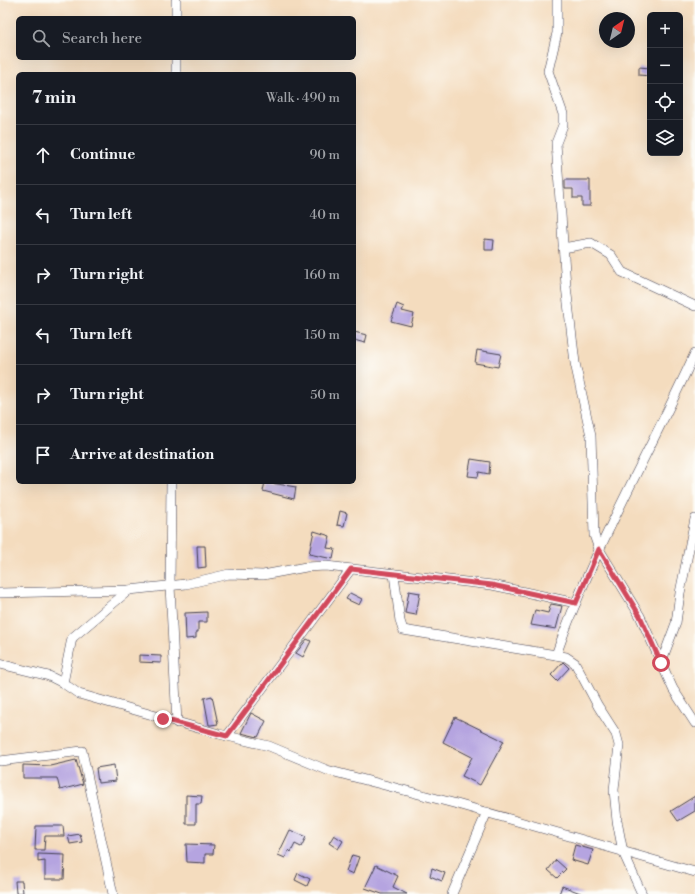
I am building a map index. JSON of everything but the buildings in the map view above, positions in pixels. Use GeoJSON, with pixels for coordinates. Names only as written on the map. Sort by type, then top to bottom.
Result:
{"type":"FeatureCollection","features":[{"type":"Feature","properties":{"kind":"street"},"geometry":{"type":"LineString","coordinates":[[176,0],[176,16]]}},
{"type":"Feature","properties":{"kind":"street"},"geometry":{"type":"LineString","coordinates":[[558,0],[557,33],[548,71],[563,114],[563,125],[556,143],[563,248],[575,363],[591,436],[594,535],[599,549],[640,616],[672,689],[695,723]]}},
{"type":"Feature","properties":{"kind":"street"},"geometry":{"type":"LineString","coordinates":[[176,60],[176,72]]}},
{"type":"Feature","properties":{"kind":"street"},"geometry":{"type":"LineString","coordinates":[[563,248],[591,243],[611,255],[622,272],[695,306]]}},
{"type":"Feature","properties":{"kind":"street"},"geometry":{"type":"LineString","coordinates":[[556,655],[562,633],[570,619],[599,549],[695,353]]}},
{"type":"Feature","properties":{"kind":"street"},"geometry":{"type":"LineString","coordinates":[[171,484],[170,586],[177,723]]}},
{"type":"Feature","properties":{"kind":"street"},"geometry":{"type":"LineString","coordinates":[[661,663],[676,623],[680,593],[695,519]]}},
{"type":"Feature","properties":{"kind":"street"},"geometry":{"type":"LineString","coordinates":[[0,593],[129,590],[170,586],[229,574],[263,575],[306,567],[326,566],[492,585],[576,603]]}},
{"type":"Feature","properties":{"kind":"street"},"geometry":{"type":"LineString","coordinates":[[227,736],[351,569]]}},
{"type":"Feature","properties":{"kind":"street"},"geometry":{"type":"LineString","coordinates":[[394,574],[400,621],[404,630],[566,656],[575,663],[598,706],[616,734],[619,750],[614,790],[616,821],[623,852],[642,894]]}},
{"type":"Feature","properties":{"kind":"street"},"geometry":{"type":"LineString","coordinates":[[63,683],[72,638],[129,590]]}},
{"type":"Feature","properties":{"kind":"street"},"geometry":{"type":"LineString","coordinates":[[0,664],[49,676],[63,683],[79,694],[177,723],[269,746],[327,770],[486,812],[695,872]]}},
{"type":"Feature","properties":{"kind":"street"},"geometry":{"type":"LineString","coordinates":[[0,760],[82,751],[113,894]]}},
{"type":"Feature","properties":{"kind":"street"},"geometry":{"type":"LineString","coordinates":[[452,894],[486,812]]}},
{"type":"Feature","properties":{"kind":"route"},"geometry":{"type":"LineString","coordinates":[[163,719],[227,736],[351,569],[382,574],[492,585],[576,603],[599,549],[640,616],[661,663]]}}]}
